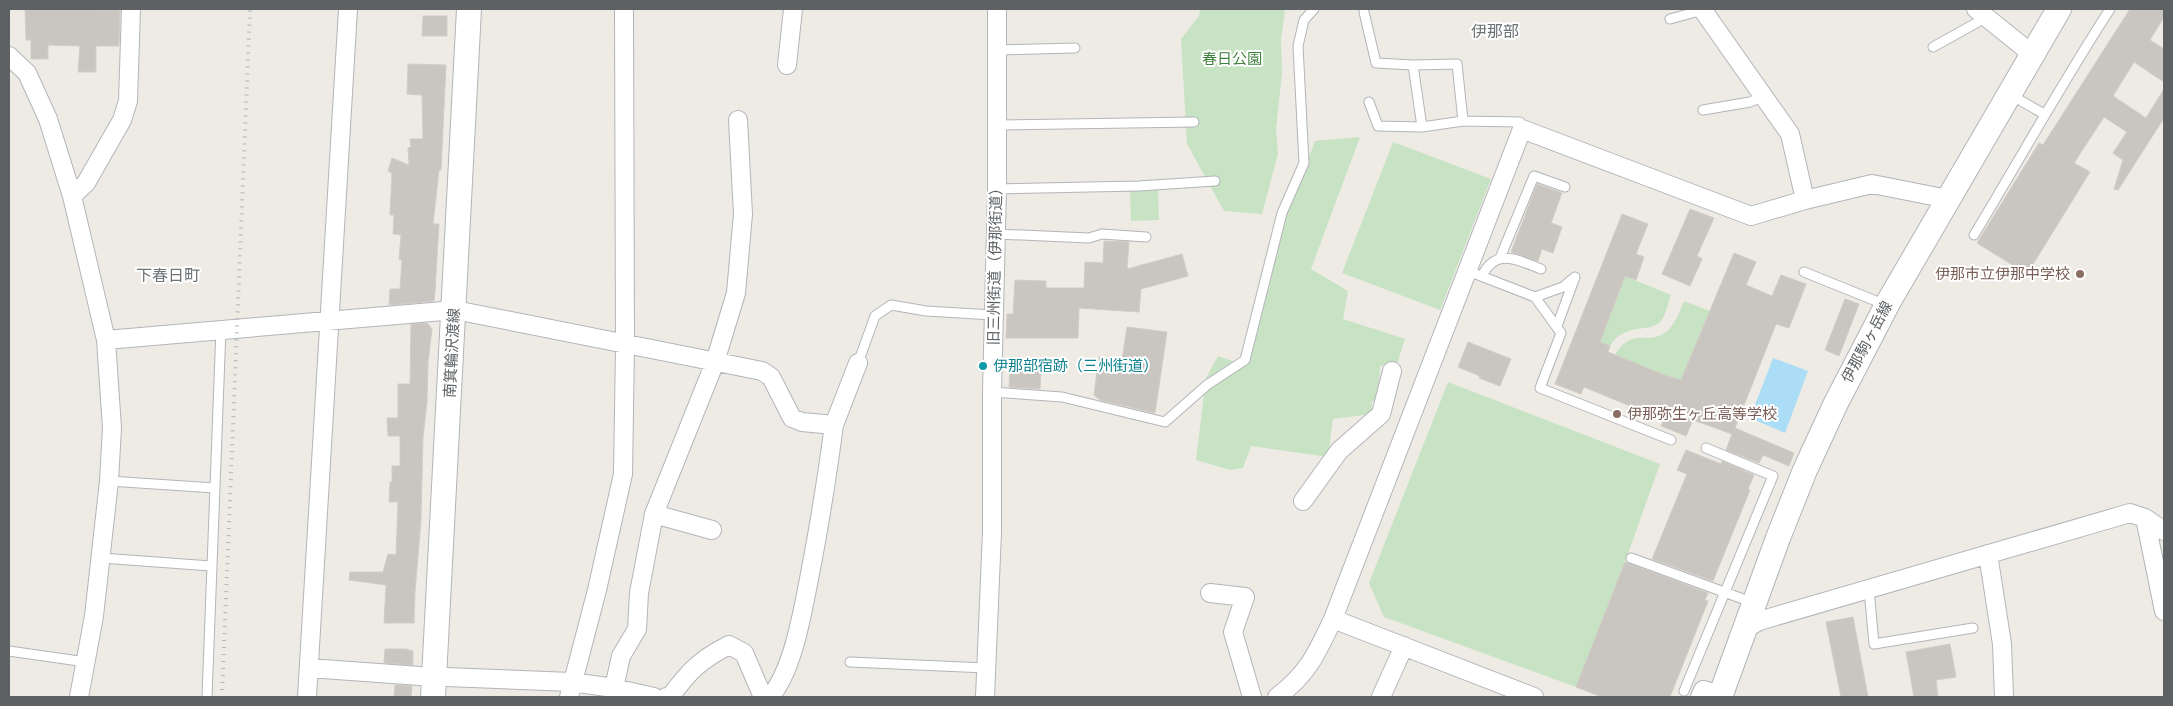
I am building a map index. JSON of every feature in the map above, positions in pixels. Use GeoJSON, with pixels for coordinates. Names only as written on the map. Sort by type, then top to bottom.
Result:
{"type":"FeatureCollection","features":[{"type":"Feature","properties":{"kind":"main road","name":"南箕輪沢渡線"},"geometry":{"type":"LineString","coordinates":[[433,687],[469,9]]}},
{"type":"Feature","properties":{"kind":"main road","name":"伊那駒ヶ岳線"},"geometry":{"type":"LineString","coordinates":[[1706,695],[1745,629],[1805,470],[1836,403],[1887,306],[2059,9]]}},
{"type":"Feature","properties":{"kind":"street"},"geometry":{"type":"LineString","coordinates":[[72,196],[86,183],[122,120],[128,101],[131,9]]}},
{"type":"Feature","properties":{"kind":"street"},"geometry":{"type":"LineString","coordinates":[[307,697],[348,9]]}},
{"type":"Feature","properties":{"kind":"street"},"geometry":{"type":"LineString","coordinates":[[571,690],[597,590],[623,474],[625,345],[624,9]]}},
{"type":"Feature","properties":{"kind":"street"},"geometry":{"type":"LineString","coordinates":[[787,65],[793,9]]}},
{"type":"Feature","properties":{"kind":"street","name":"旧三州街道（伊那街道）"},"geometry":{"type":"LineString","coordinates":[[985,697],[992,532],[992,392],[997,188],[996,9]]}},
{"type":"Feature","properties":{"kind":"street"},"geometry":{"type":"LineString","coordinates":[[1703,9],[1790,134],[1805,200]]}},
{"type":"Feature","properties":{"kind":"street"},"geometry":{"type":"LineString","coordinates":[[1981,13],[2032,54]]}},
{"type":"Feature","properties":{"kind":"street"},"geometry":{"type":"LineString","coordinates":[[9,56],[27,73],[48,119],[72,196],[106,340],[112,428],[109,481],[94,616],[79,697]]}},
{"type":"Feature","properties":{"kind":"street"},"geometry":{"type":"LineString","coordinates":[[614,688],[621,656],[637,629],[639,592],[654,514],[715,362],[736,293],[743,214],[738,120]]}},
{"type":"Feature","properties":{"kind":"street"},"geometry":{"type":"LineString","coordinates":[[1277,697],[1295,684],[1312,663],[1333,619],[1475,274],[1521,126],[1751,216],[1805,200],[1872,184],[1948,199]]}},
{"type":"Feature","properties":{"kind":"street"},"geometry":{"type":"LineString","coordinates":[[106,340],[454,310],[762,371],[771,377],[792,418],[802,422],[834,425]]}},
{"type":"Feature","properties":{"kind":"street"},"geometry":{"type":"LineString","coordinates":[[770,697],[778,688],[799,631],[825,496],[834,425],[858,363]]}},
{"type":"Feature","properties":{"kind":"street"},"geometry":{"type":"LineString","coordinates":[[1302,501],[1339,451],[1382,414],[1392,370]]}},
{"type":"Feature","properties":{"kind":"street"},"geometry":{"type":"LineString","coordinates":[[1745,629],[1760,621],[2130,513],[2146,518],[2164,531]]}},
{"type":"Feature","properties":{"kind":"street"},"geometry":{"type":"LineString","coordinates":[[654,514],[712,530]]}},
{"type":"Feature","properties":{"kind":"street"},"geometry":{"type":"LineString","coordinates":[[2146,518],[2164,611]]}},
{"type":"Feature","properties":{"kind":"street"},"geometry":{"type":"LineString","coordinates":[[1988,554],[2002,644],[2004,697]]}},
{"type":"Feature","properties":{"kind":"street"},"geometry":{"type":"LineString","coordinates":[[1210,592],[1245,597],[1233,632],[1252,697]]}},
{"type":"Feature","properties":{"kind":"street"},"geometry":{"type":"LineString","coordinates":[[1333,619],[1534,697]]}},
{"type":"Feature","properties":{"kind":"street"},"geometry":{"type":"LineString","coordinates":[[666,697],[670,697],[690,671],[709,656],[729,645],[744,653],[763,697]]}},
{"type":"Feature","properties":{"kind":"street"},"geometry":{"type":"LineString","coordinates":[[1381,697],[1404,646]]}},
{"type":"Feature","properties":{"kind":"street"},"geometry":{"type":"LineString","coordinates":[[308,668],[433,687],[571,690],[614,688],[654,697]]}},
{"type":"Feature","properties":{"kind":"lane"},"geometry":{"type":"LineString","coordinates":[[992,392],[1062,397],[1165,422],[1207,385],[1245,360],[1282,212],[1304,163],[1298,46],[1304,20],[1314,9]]}},
{"type":"Feature","properties":{"kind":"lane"},"geometry":{"type":"LineString","coordinates":[[1670,19],[1703,9]]}},
{"type":"Feature","properties":{"kind":"lane"},"geometry":{"type":"LineString","coordinates":[[1974,235],[2035,134],[2044,114],[2106,10]]}},
{"type":"Feature","properties":{"kind":"lane"},"geometry":{"type":"LineString","coordinates":[[1364,12],[1376,63],[1413,65],[1458,64],[1463,121]]}},
{"type":"Feature","properties":{"kind":"lane"},"geometry":{"type":"LineString","coordinates":[[1933,47],[1981,13]]}},
{"type":"Feature","properties":{"kind":"lane"},"geometry":{"type":"LineString","coordinates":[[997,50],[1075,48]]}},
{"type":"Feature","properties":{"kind":"lane"},"geometry":{"type":"LineString","coordinates":[[1413,65],[1422,127]]}},
{"type":"Feature","properties":{"kind":"lane"},"geometry":{"type":"LineString","coordinates":[[2009,94],[2044,114]]}},
{"type":"Feature","properties":{"kind":"lane"},"geometry":{"type":"LineString","coordinates":[[1702,110],[1750,102],[1764,96]]}},
{"type":"Feature","properties":{"kind":"lane"},"geometry":{"type":"LineString","coordinates":[[1369,102],[1378,126],[1422,127],[1463,121],[1521,126]]}},
{"type":"Feature","properties":{"kind":"lane"},"geometry":{"type":"LineString","coordinates":[[997,125],[1194,122]]}},
{"type":"Feature","properties":{"kind":"lane"},"geometry":{"type":"LineString","coordinates":[[1500,258],[1534,176],[1565,187]]}},
{"type":"Feature","properties":{"kind":"lane"},"geometry":{"type":"LineString","coordinates":[[997,188],[1139,186],[1215,181]]}},
{"type":"Feature","properties":{"kind":"lane"},"geometry":{"type":"LineString","coordinates":[[996,234],[1089,238],[1102,234],[1146,237]]}},
{"type":"Feature","properties":{"kind":"lane"},"geometry":{"type":"LineString","coordinates":[[1475,274],[1500,258],[1515,259],[1541,269]]}},
{"type":"Feature","properties":{"kind":"lane"},"geometry":{"type":"LineString","coordinates":[[1804,272],[1887,306]]}},
{"type":"Feature","properties":{"kind":"lane"},"geometry":{"type":"LineString","coordinates":[[1475,274],[1535,298],[1557,326],[1561,334],[1540,388],[1671,440]]}},
{"type":"Feature","properties":{"kind":"lane"},"geometry":{"type":"LineString","coordinates":[[1535,298],[1563,287],[1575,277],[1557,326]]}},
{"type":"Feature","properties":{"kind":"lane"},"geometry":{"type":"LineString","coordinates":[[858,363],[875,316],[891,305],[926,311],[994,315]]}},
{"type":"Feature","properties":{"kind":"lane"},"geometry":{"type":"LineString","coordinates":[[207,697],[221,329]]}},
{"type":"Feature","properties":{"kind":"lane"},"geometry":{"type":"LineString","coordinates":[[1706,448],[1773,476],[1725,592],[1706,695]]}},
{"type":"Feature","properties":{"kind":"lane"},"geometry":{"type":"LineString","coordinates":[[109,481],[215,488]]}},
{"type":"Feature","properties":{"kind":"lane"},"geometry":{"type":"LineString","coordinates":[[101,558],[211,566]]}},
{"type":"Feature","properties":{"kind":"lane"},"geometry":{"type":"LineString","coordinates":[[1630,558],[1754,603]]}},
{"type":"Feature","properties":{"kind":"lane"},"geometry":{"type":"LineString","coordinates":[[1869,589],[1874,644],[1972,628]]}},
{"type":"Feature","properties":{"kind":"lane"},"geometry":{"type":"LineString","coordinates":[[9,651],[86,662]]}},
{"type":"Feature","properties":{"kind":"lane"},"geometry":{"type":"LineString","coordinates":[[850,662],[986,668]]}},
{"type":"Feature","properties":{"kind":"green space","name":"春日公園"},"geometry":{"type":"Polygon","coordinates":[[[1200,9],[1285,9],[1281,40],[1282,73],[1276,129],[1278,154],[1262,214],[1224,211],[1187,144],[1181,39],[1199,16],[1200,9]]]}},
{"type":"Feature","properties":{"kind":"green space"},"geometry":{"type":"Polygon","coordinates":[[[1360,137],[1311,269],[1348,291],[1343,319],[1405,339],[1397,364],[1380,366],[1378,401],[1372,401],[1371,414],[1333,419],[1328,457],[1251,446],[1243,468],[1230,470],[1196,460],[1206,378],[1218,356],[1247,366],[1288,211],[1315,141],[1360,137]]]}},
{"type":"Feature","properties":{"kind":"green space"},"geometry":{"type":"Polygon","coordinates":[[[1393,142],[1491,179],[1440,310],[1342,273],[1393,142]]]}},
{"type":"Feature","properties":{"kind":"green space"},"geometry":{"type":"Polygon","coordinates":[[[1158,190],[1159,220],[1131,221],[1130,191],[1158,190]]]}},
{"type":"Feature","properties":{"kind":"green space"},"geometry":{"type":"Polygon","coordinates":[[[1625,276],[1671,295],[1664,316],[1657,325],[1623,333],[1610,346],[1600,342],[1625,276]]]}},
{"type":"Feature","properties":{"kind":"green space"},"geometry":{"type":"Polygon","coordinates":[[[1684,301],[1710,311],[1680,383],[1615,355],[1621,346],[1628,341],[1659,336],[1666,332],[1675,322],[1684,301]]]}},
{"type":"Feature","properties":{"kind":"green space"},"geometry":{"type":"Polygon","coordinates":[[[1448,382],[1660,464],[1625,562],[1576,687],[1384,617],[1369,583],[1448,382]]]}},
{"type":"Feature","properties":{"kind":"water"},"geometry":{"type":"Polygon","coordinates":[[[1773,358],[1808,371],[1785,433],[1750,418],[1773,358]]]}},
{"type":"Feature","properties":{"kind":"building"},"geometry":{"type":"Polygon","coordinates":[[[25,9],[120,10],[119,46],[96,46],[96,72],[78,72],[80,46],[48,45],[48,59],[31,59],[31,40],[26,40],[25,9]]]}},
{"type":"Feature","properties":{"kind":"building"},"geometry":{"type":"Polygon","coordinates":[[[2130,9],[2164,9],[2164,17],[2150,40],[2164,49],[2164,82],[2134,62],[2113,96],[2146,118],[2164,89],[2164,118],[2118,190],[2114,189],[2123,160],[2113,153],[2127,132],[2104,117],[2074,163],[2090,172],[2027,274],[1977,243],[2039,143],[2043,145],[2130,9]]]}},
{"type":"Feature","properties":{"kind":"building"},"geometry":{"type":"Polygon","coordinates":[[[423,16],[447,16],[447,36],[422,36],[423,16]]]}},
{"type":"Feature","properties":{"kind":"building"},"geometry":{"type":"Polygon","coordinates":[[[408,64],[446,65],[441,170],[439,170],[433,224],[439,224],[435,291],[434,301],[389,305],[390,289],[400,289],[402,260],[399,259],[401,235],[393,234],[394,215],[390,215],[392,173],[388,171],[392,158],[409,165],[408,148],[411,147],[410,139],[423,139],[422,95],[407,94],[408,64]]]}},
{"type":"Feature","properties":{"kind":"building"},"geometry":{"type":"Polygon","coordinates":[[[1537,184],[1562,193],[1551,223],[1562,227],[1553,253],[1542,249],[1538,261],[1511,252],[1537,184]]]}},
{"type":"Feature","properties":{"kind":"building"},"geometry":{"type":"Polygon","coordinates":[[[1690,209],[1714,218],[1697,256],[1702,259],[1690,286],[1662,274],[1690,209]]]}},
{"type":"Feature","properties":{"kind":"building"},"geometry":{"type":"Polygon","coordinates":[[[1622,214],[1648,224],[1636,254],[1644,257],[1636,280],[1625,276],[1600,342],[1610,346],[1608,352],[1664,375],[1681,380],[1734,253],[1756,262],[1746,285],[1772,296],[1781,275],[1806,284],[1789,328],[1776,324],[1735,428],[1794,453],[1789,466],[1763,455],[1759,463],[1726,450],[1732,434],[1693,420],[1686,436],[1661,426],[1664,420],[1584,387],[1581,394],[1555,384],[1622,214]]]}},
{"type":"Feature","properties":{"kind":"building"},"geometry":{"type":"Polygon","coordinates":[[[1104,241],[1129,242],[1127,269],[1182,254],[1188,276],[1141,289],[1139,312],[1079,308],[1078,338],[1006,338],[1007,314],[1013,314],[1015,280],[1046,281],[1046,288],[1084,288],[1085,262],[1103,263],[1104,241]]]}},
{"type":"Feature","properties":{"kind":"building"},"geometry":{"type":"Polygon","coordinates":[[[1845,299],[1859,304],[1839,356],[1825,350],[1845,299]]]}},
{"type":"Feature","properties":{"kind":"building"},"geometry":{"type":"Polygon","coordinates":[[[427,323],[432,329],[423,437],[421,520],[414,623],[384,623],[386,585],[349,580],[350,572],[383,572],[388,554],[396,555],[398,502],[389,502],[392,466],[400,466],[400,436],[388,436],[387,418],[398,418],[398,384],[410,384],[411,324],[427,323]]]}},
{"type":"Feature","properties":{"kind":"building"},"geometry":{"type":"Polygon","coordinates":[[[1127,327],[1167,332],[1155,413],[1100,400],[1094,395],[1099,357],[1122,360],[1127,327]]]}},
{"type":"Feature","properties":{"kind":"building"},"geometry":{"type":"Polygon","coordinates":[[[1468,342],[1511,359],[1500,386],[1458,367],[1468,342]]]}},
{"type":"Feature","properties":{"kind":"building"},"geometry":{"type":"Polygon","coordinates":[[[1010,364],[1041,366],[1040,389],[1009,387],[1010,364]]]}},
{"type":"Feature","properties":{"kind":"building"},"geometry":{"type":"Polygon","coordinates":[[[1686,450],[1721,464],[1722,461],[1754,475],[1748,489],[1750,490],[1713,581],[1652,559],[1687,474],[1677,470],[1686,450]]]}},
{"type":"Feature","properties":{"kind":"building"},"geometry":{"type":"Polygon","coordinates":[[[1625,562],[1708,593],[1705,600],[1708,601],[1670,697],[1602,697],[1576,687],[1625,562]]]}},
{"type":"Feature","properties":{"kind":"building"},"geometry":{"type":"Polygon","coordinates":[[[1853,617],[1868,697],[1841,697],[1826,622],[1853,617]]]}},
{"type":"Feature","properties":{"kind":"building"},"geometry":{"type":"Polygon","coordinates":[[[1950,644],[1956,677],[1936,680],[1938,697],[1914,697],[1906,652],[1950,644]]]}},
{"type":"Feature","properties":{"kind":"building"},"geometry":{"type":"Polygon","coordinates":[[[385,649],[413,651],[413,665],[384,663],[385,649]]]}},
{"type":"Feature","properties":{"kind":"building"},"geometry":{"type":"Polygon","coordinates":[[[395,685],[412,686],[411,697],[394,697],[395,685]]]}},
{"type":"Feature","properties":{"kind":"railway"},"geometry":{"type":"LineString","coordinates":[[222,697],[250,9]]}},
{"type":"Feature","properties":{"kind":"place","name":"伊那市立伊那中学校"},"geometry":{"type":"Point","coordinates":[2080,274]}},
{"type":"Feature","properties":{"kind":"place","name":"伊那部宿跡（三州街道）"},"geometry":{"type":"Point","coordinates":[983,366]}},
{"type":"Feature","properties":{"kind":"place","name":"伊那弥生ヶ丘高等学校"},"geometry":{"type":"Point","coordinates":[1617,414]}},
{"type":"Feature","properties":{"kind":"district","name":"伊那部"},"geometry":{"type":"Point","coordinates":[1495,31]}},
{"type":"Feature","properties":{"kind":"district","name":"下春日町"},"geometry":{"type":"Point","coordinates":[168,275]}}]}
